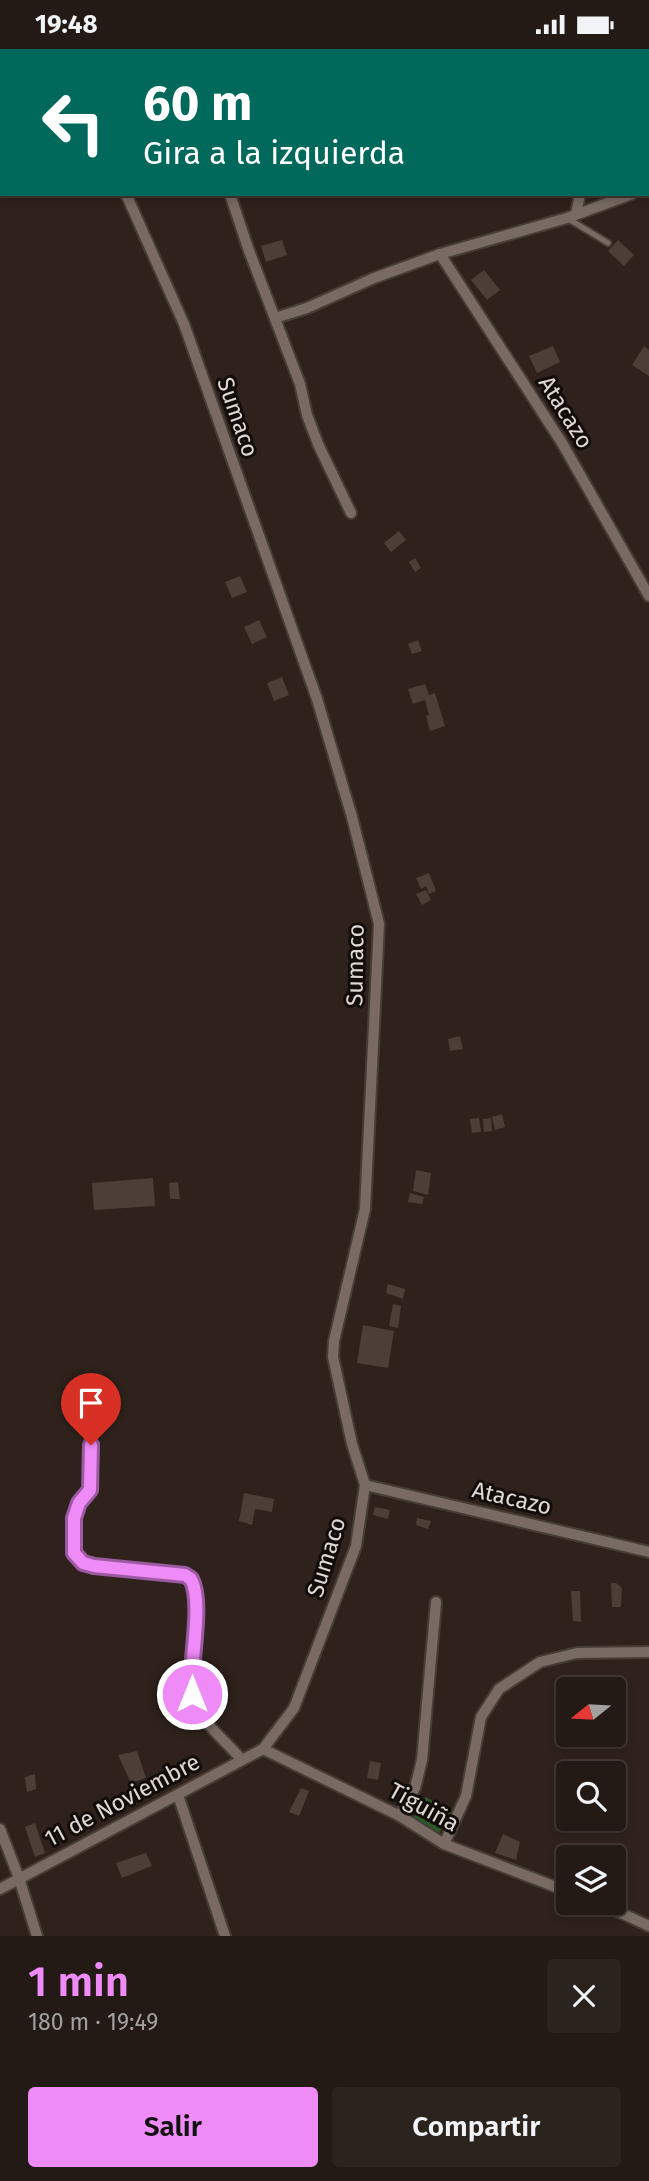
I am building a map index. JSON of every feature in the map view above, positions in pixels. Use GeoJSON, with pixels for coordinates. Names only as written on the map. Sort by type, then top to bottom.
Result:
{"type":"FeatureCollection","features":[{"type":"Feature","properties":{"kind":"street","name":"Sumaco"},"geometry":{"type":"LineString","coordinates":[[127,196],[184,324],[317,699],[352,817],[379,924],[365,1209],[334,1341],[333,1357],[352,1444],[365,1485],[356,1546],[337,1598],[294,1708],[263,1749]]}},
{"type":"Feature","properties":{"kind":"street"},"geometry":{"type":"LineString","coordinates":[[231,196],[300,384],[307,415],[318,444],[351,513]]}},
{"type":"Feature","properties":{"kind":"street"},"geometry":{"type":"LineString","coordinates":[[571,216],[579,196]]}},
{"type":"Feature","properties":{"kind":"street"},"geometry":{"type":"LineString","coordinates":[[600,196],[610,202]]}},
{"type":"Feature","properties":{"kind":"street"},"geometry":{"type":"LineString","coordinates":[[275,318],[307,308],[374,278],[440,254],[571,216],[626,196]]}},
{"type":"Feature","properties":{"kind":"street","name":"Atacazo"},"geometry":{"type":"LineString","coordinates":[[440,254],[562,443],[649,596]]}},
{"type":"Feature","properties":{"kind":"street"},"geometry":{"type":"LineString","coordinates":[[90,1423],[90,1490],[79,1503],[74,1518],[74,1553],[83,1563],[94,1566],[185,1575],[191,1579],[195,1595],[192,1694],[203,1719],[241,1759]]}},
{"type":"Feature","properties":{"kind":"street","name":"Atacazo"},"geometry":{"type":"LineString","coordinates":[[365,1485],[649,1552]]}},
{"type":"Feature","properties":{"kind":"street"},"geometry":{"type":"LineString","coordinates":[[400,1816],[415,1788],[422,1760],[436,1602]]}},
{"type":"Feature","properties":{"kind":"street"},"geometry":{"type":"LineString","coordinates":[[444,1844],[466,1796],[481,1717],[499,1689],[540,1663],[576,1653],[649,1652]]}},
{"type":"Feature","properties":{"kind":"street","name":"11 de Noviembre"},"geometry":{"type":"LineString","coordinates":[[0,1889],[263,1749]]}},
{"type":"Feature","properties":{"kind":"street","name":"Tiguiña"},"geometry":{"type":"LineString","coordinates":[[263,1749],[400,1816],[444,1844],[556,1887]]}},
{"type":"Feature","properties":{"kind":"street"},"geometry":{"type":"LineString","coordinates":[[178,1795],[225,1936]]}},
{"type":"Feature","properties":{"kind":"street"},"geometry":{"type":"LineString","coordinates":[[0,1829],[37,1936]]}},
{"type":"Feature","properties":{"kind":"street"},"geometry":{"type":"LineString","coordinates":[[625,1915],[649,1926]]}},
{"type":"Feature","properties":{"kind":"lane"},"geometry":{"type":"LineString","coordinates":[[571,216],[608,243]]}},
{"type":"Feature","properties":{"kind":"green space"},"geometry":{"type":"Polygon","coordinates":[[[426,1797],[451,1812],[439,1833],[413,1818],[426,1797]]]}},
{"type":"Feature","properties":{"kind":"building"},"geometry":{"type":"Polygon","coordinates":[[[282,240],[287,255],[266,262],[261,246],[282,240]]]}},
{"type":"Feature","properties":{"kind":"building"},"geometry":{"type":"Polygon","coordinates":[[[618,240],[634,255],[624,266],[608,251],[618,240]]]}},
{"type":"Feature","properties":{"kind":"building"},"geometry":{"type":"Polygon","coordinates":[[[484,270],[500,290],[487,300],[471,280],[484,270]]]}},
{"type":"Feature","properties":{"kind":"building"},"geometry":{"type":"Polygon","coordinates":[[[553,346],[560,362],[537,373],[529,356],[553,346]]]}},
{"type":"Feature","properties":{"kind":"building"},"geometry":{"type":"Polygon","coordinates":[[[644,346],[649,350],[649,376],[632,365],[644,346]]]}},
{"type":"Feature","properties":{"kind":"building"},"geometry":{"type":"Polygon","coordinates":[[[399,531],[406,540],[391,552],[384,543],[399,531]]]}},
{"type":"Feature","properties":{"kind":"building"},"geometry":{"type":"Polygon","coordinates":[[[415,558],[421,568],[415,572],[409,562],[415,558]]]}},
{"type":"Feature","properties":{"kind":"building"},"geometry":{"type":"Polygon","coordinates":[[[240,576],[247,592],[232,598],[225,582],[240,576]]]}},
{"type":"Feature","properties":{"kind":"building"},"geometry":{"type":"Polygon","coordinates":[[[259,620],[267,637],[252,644],[244,627],[259,620]]]}},
{"type":"Feature","properties":{"kind":"building"},"geometry":{"type":"Polygon","coordinates":[[[418,640],[422,651],[412,654],[408,644],[418,640]]]}},
{"type":"Feature","properties":{"kind":"building"},"geometry":{"type":"Polygon","coordinates":[[[282,677],[289,695],[274,701],[267,683],[282,677]]]}},
{"type":"Feature","properties":{"kind":"building"},"geometry":{"type":"Polygon","coordinates":[[[425,684],[429,695],[435,693],[445,726],[430,731],[425,700],[413,704],[408,689],[425,684]]]}},
{"type":"Feature","properties":{"kind":"building"},"geometry":{"type":"Polygon","coordinates":[[[429,873],[436,891],[429,894],[426,886],[421,889],[416,878],[429,873]]]}},
{"type":"Feature","properties":{"kind":"building"},"geometry":{"type":"Polygon","coordinates":[[[426,890],[431,900],[422,905],[416,894],[426,890]]]}},
{"type":"Feature","properties":{"kind":"building"},"geometry":{"type":"Polygon","coordinates":[[[460,1036],[463,1049],[450,1051],[448,1039],[460,1036]]]}},
{"type":"Feature","properties":{"kind":"building"},"geometry":{"type":"Polygon","coordinates":[[[502,1114],[505,1127],[495,1130],[492,1117],[502,1114]]]}},
{"type":"Feature","properties":{"kind":"building"},"geometry":{"type":"Polygon","coordinates":[[[479,1118],[481,1132],[472,1133],[470,1119],[479,1118]]]}},
{"type":"Feature","properties":{"kind":"building"},"geometry":{"type":"Polygon","coordinates":[[[491,1118],[492,1131],[484,1132],[483,1119],[491,1118]]]}},
{"type":"Feature","properties":{"kind":"building"},"geometry":{"type":"Polygon","coordinates":[[[416,1170],[431,1173],[428,1195],[413,1191],[416,1170]]]}},
{"type":"Feature","properties":{"kind":"building"},"geometry":{"type":"Polygon","coordinates":[[[153,1178],[155,1206],[94,1210],[92,1183],[153,1178]]]}},
{"type":"Feature","properties":{"kind":"building"},"geometry":{"type":"Polygon","coordinates":[[[178,1182],[180,1199],[170,1199],[169,1183],[178,1182]]]}},
{"type":"Feature","properties":{"kind":"building"},"geometry":{"type":"Polygon","coordinates":[[[410,1193],[424,1197],[422,1204],[408,1202],[410,1193]]]}},
{"type":"Feature","properties":{"kind":"building"},"geometry":{"type":"Polygon","coordinates":[[[388,1284],[405,1289],[403,1299],[386,1293],[388,1284]]]}},
{"type":"Feature","properties":{"kind":"building"},"geometry":{"type":"Polygon","coordinates":[[[393,1304],[401,1306],[398,1328],[389,1326],[393,1304]]]}},
{"type":"Feature","properties":{"kind":"building"},"geometry":{"type":"Polygon","coordinates":[[[363,1325],[394,1331],[388,1368],[357,1363],[363,1325]]]}},
{"type":"Feature","properties":{"kind":"building"},"geometry":{"type":"Polygon","coordinates":[[[244,1493],[274,1499],[272,1512],[255,1509],[252,1525],[239,1521],[244,1493]]]}},
{"type":"Feature","properties":{"kind":"building"},"geometry":{"type":"Polygon","coordinates":[[[375,1507],[390,1510],[388,1519],[373,1515],[375,1507]]]}},
{"type":"Feature","properties":{"kind":"building"},"geometry":{"type":"Polygon","coordinates":[[[417,1518],[431,1521],[428,1529],[416,1525],[417,1518]]]}},
{"type":"Feature","properties":{"kind":"building"},"geometry":{"type":"Polygon","coordinates":[[[611,1583],[622,1588],[621,1607],[612,1607],[611,1583]]]}},
{"type":"Feature","properties":{"kind":"building"},"geometry":{"type":"Polygon","coordinates":[[[571,1591],[580,1591],[581,1622],[573,1621],[571,1591]]]}},
{"type":"Feature","properties":{"kind":"building"},"geometry":{"type":"Polygon","coordinates":[[[137,1751],[146,1778],[131,1783],[118,1755],[137,1751]]]}},
{"type":"Feature","properties":{"kind":"building"},"geometry":{"type":"Polygon","coordinates":[[[370,1761],[381,1763],[378,1780],[367,1778],[370,1761]]]}},
{"type":"Feature","properties":{"kind":"building"},"geometry":{"type":"Polygon","coordinates":[[[35,1774],[36,1789],[27,1792],[25,1777],[35,1774]]]}},
{"type":"Feature","properties":{"kind":"building"},"geometry":{"type":"Polygon","coordinates":[[[301,1788],[309,1791],[299,1816],[289,1812],[301,1788]]]}},
{"type":"Feature","properties":{"kind":"building"},"geometry":{"type":"Polygon","coordinates":[[[35,1823],[45,1853],[35,1857],[25,1827],[35,1823]]]}},
{"type":"Feature","properties":{"kind":"building"},"geometry":{"type":"Polygon","coordinates":[[[503,1834],[520,1842],[516,1860],[495,1853],[503,1834]]]}},
{"type":"Feature","properties":{"kind":"building"},"geometry":{"type":"Polygon","coordinates":[[[146,1853],[152,1866],[122,1878],[116,1863],[146,1853]]]}},
{"type":"Feature","properties":{"kind":"route"},"geometry":{"type":"LineString","coordinates":[[91,1445],[90,1490],[79,1503],[74,1518],[74,1553],[83,1563],[94,1566],[185,1575],[191,1579],[195,1595],[192,1694]]}}]}
